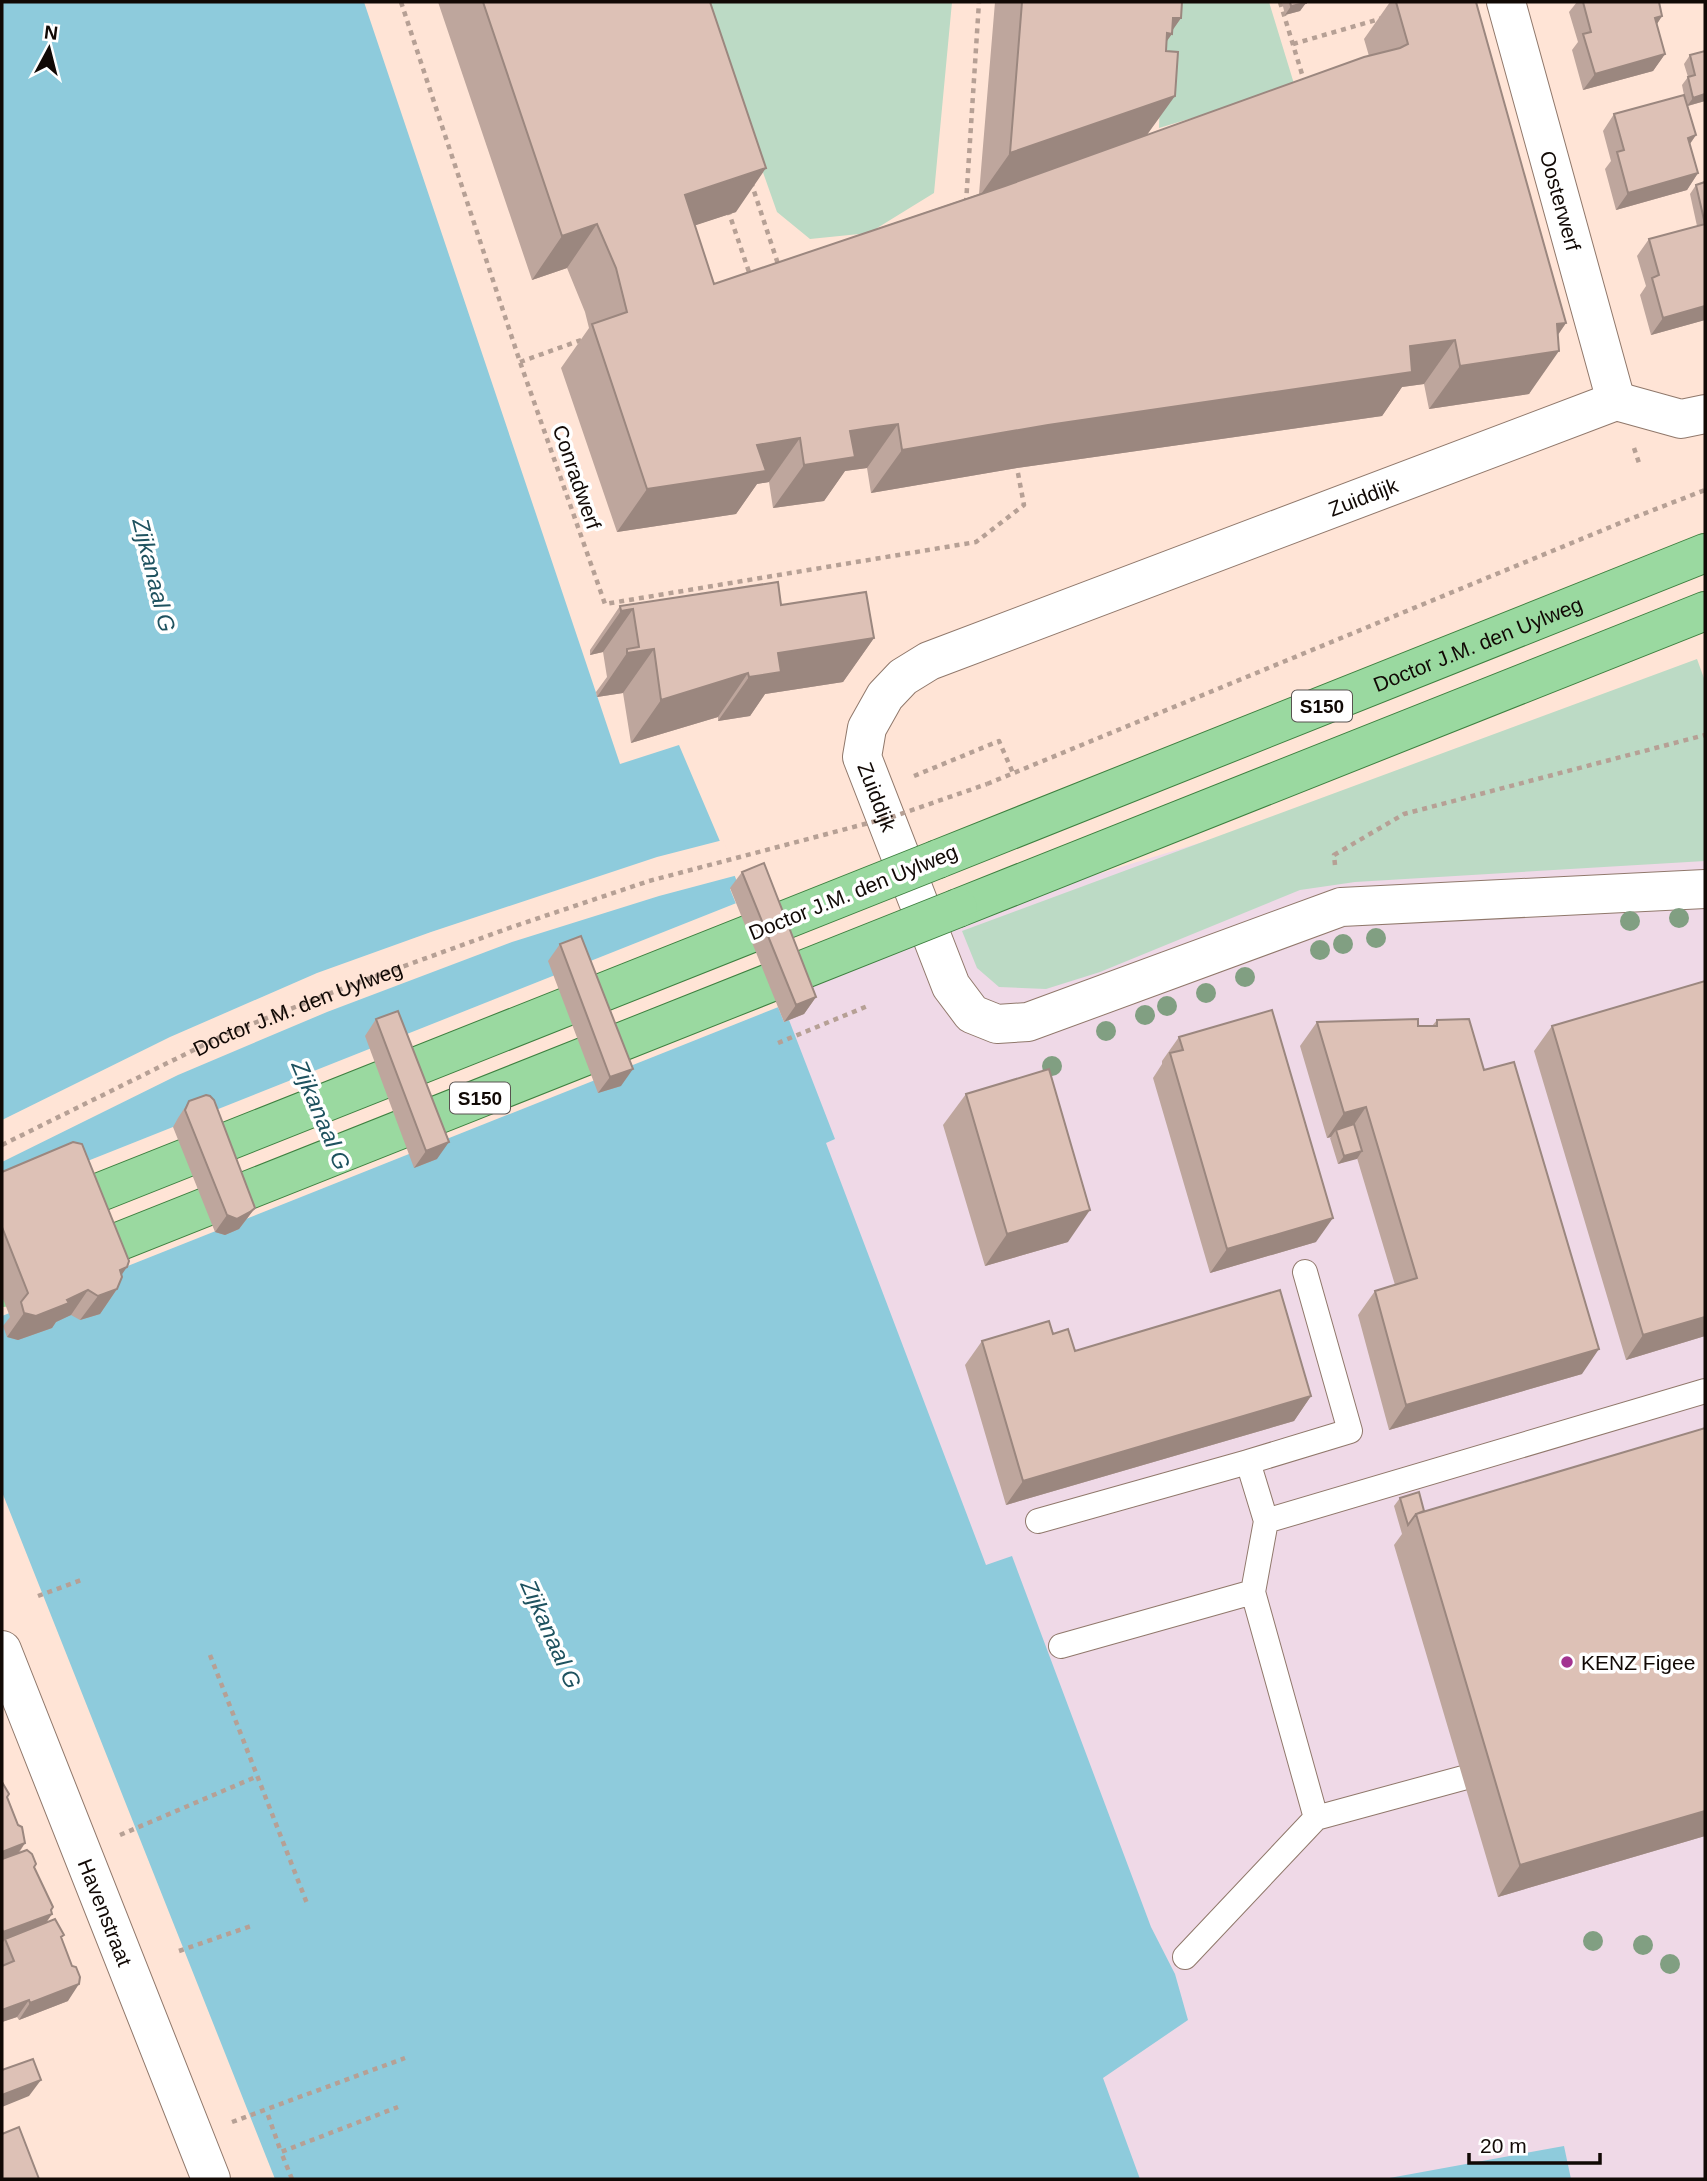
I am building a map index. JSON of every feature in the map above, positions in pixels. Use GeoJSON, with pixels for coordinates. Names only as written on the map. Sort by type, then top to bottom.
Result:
{"type":"FeatureCollection","features":[{"type":"Feature","properties":{"kind":"main road","name":"Doctor J.M. den Uylweg"},"geometry":{"type":"LineString","coordinates":[[2,1231],[1705,553]]}},
{"type":"Feature","properties":{"kind":"main road","name":"S150"},"geometry":{"type":"LineString","coordinates":[[2,1288],[1705,611]]}},
{"type":"Feature","properties":{"kind":"street","name":"Oosterwerf"},"geometry":{"type":"LineString","coordinates":[[1506,2],[1616,401]]}},
{"type":"Feature","properties":{"kind":"street"},"geometry":{"type":"LineString","coordinates":[[1616,401],[1681,419],[1705,414]]}},
{"type":"Feature","properties":{"kind":"street","name":"Zuiddijk"},"geometry":{"type":"LineString","coordinates":[[1616,401],[929,662],[903,677],[885,696],[867,728],[862,757],[951,986],[972,1014],[997,1024],[1028,1022],[1341,907],[1705,889]]}},
{"type":"Feature","properties":{"kind":"street","name":"Havenstraat"},"geometry":{"type":"LineString","coordinates":[[2,1650],[207,2177]]}},
{"type":"Feature","properties":{"kind":"lane"},"geometry":{"type":"LineString","coordinates":[[1038,1521],[1350,1431],[1305,1272]]}},
{"type":"Feature","properties":{"kind":"lane"},"geometry":{"type":"LineString","coordinates":[[1266,1521],[1705,1391]]}},
{"type":"Feature","properties":{"kind":"lane"},"geometry":{"type":"LineString","coordinates":[[1248,1462],[1266,1521],[1253,1592],[1316,1818]]}},
{"type":"Feature","properties":{"kind":"lane"},"geometry":{"type":"LineString","coordinates":[[1061,1646],[1253,1592]]}},
{"type":"Feature","properties":{"kind":"lane"},"geometry":{"type":"LineString","coordinates":[[1185,1957],[1316,1818],[1463,1778]]}},
{"type":"Feature","properties":{"kind":"path","name":"Conradwerf"},"geometry":{"type":"LineString","coordinates":[[401,2],[520,362],[605,604],[976,542],[1024,505],[1017,468]]}},
{"type":"Feature","properties":{"kind":"path"},"geometry":{"type":"LineString","coordinates":[[965,213],[979,2]]}},
{"type":"Feature","properties":{"kind":"path"},"geometry":{"type":"LineString","coordinates":[[1280,2],[1309,97]]}},
{"type":"Feature","properties":{"kind":"path"},"geometry":{"type":"LineString","coordinates":[[1293,44],[1385,17]]}},
{"type":"Feature","properties":{"kind":"path"},"geometry":{"type":"LineString","coordinates":[[750,180],[780,269],[770,272]]}},
{"type":"Feature","properties":{"kind":"path"},"geometry":{"type":"LineString","coordinates":[[725,203],[752,279],[761,276]]}},
{"type":"Feature","properties":{"kind":"path"},"geometry":{"type":"LineString","coordinates":[[520,362],[592,336]]}},
{"type":"Feature","properties":{"kind":"path","name":"Doctor J.M. den Uylweg"},"geometry":{"type":"LineString","coordinates":[[2,1145],[226,1034],[349,986],[649,881],[895,816],[987,784],[1705,490]]}},
{"type":"Feature","properties":{"kind":"path"},"geometry":{"type":"LineString","coordinates":[[1341,907],[1334,855],[1404,814],[1705,735]]}},
{"type":"Feature","properties":{"kind":"path"},"geometry":{"type":"LineString","coordinates":[[927,771],[999,741],[1013,773]]}},
{"type":"Feature","properties":{"kind":"path"},"geometry":{"type":"LineString","coordinates":[[778,1043],[870,1005]]}},
{"type":"Feature","properties":{"kind":"path"},"geometry":{"type":"LineString","coordinates":[[38,1596],[81,1580]]}},
{"type":"Feature","properties":{"kind":"path"},"geometry":{"type":"LineString","coordinates":[[210,1655],[308,1906]]}},
{"type":"Feature","properties":{"kind":"path"},"geometry":{"type":"LineString","coordinates":[[82,1851],[258,1776]]}},
{"type":"Feature","properties":{"kind":"path"},"geometry":{"type":"LineString","coordinates":[[179,1951],[251,1926]]}},
{"type":"Feature","properties":{"kind":"path"},"geometry":{"type":"LineString","coordinates":[[243,2118],[405,2058]]}},
{"type":"Feature","properties":{"kind":"path"},"geometry":{"type":"LineString","coordinates":[[281,2152],[398,2107]]}},
{"type":"Feature","properties":{"kind":"path"},"geometry":{"type":"LineString","coordinates":[[268,2115],[292,2179]]}},
{"type":"Feature","properties":{"kind":"shaded area"},"geometry":{"type":"Polygon","coordinates":[[[1705,690],[1705,2179],[860,2179],[501,1059],[1705,690]]]}},
{"type":"Feature","properties":{"kind":"green space"},"geometry":{"type":"Polygon","coordinates":[[[703,2],[952,2],[934,193],[869,233],[810,239],[777,212],[703,2]]]}},
{"type":"Feature","properties":{"kind":"green space"},"geometry":{"type":"Polygon","coordinates":[[[1147,2],[1269,2],[1295,87],[1159,128],[1163,10],[1147,2]]]}},
{"type":"Feature","properties":{"kind":"green space"},"geometry":{"type":"Polygon","coordinates":[[[1697,659],[1705,681],[1705,861],[1355,882],[1300,890],[1100,972],[1046,989],[999,987],[977,968],[962,931],[1697,659]]]}},
{"type":"Feature","properties":{"kind":"water","name":"Zijkanaal G"},"geometry":{"type":"Polygon","coordinates":[[[2,2],[364,2],[620,764],[679,745],[739,886],[730,889],[784,1022],[789,1020],[835,1139],[826,1143],[986,1565],[1012,1556],[1151,1927],[1175,1974],[1188,2020],[1103,2078],[1140,2179],[275,2179],[2,1492],[2,2]]]}},
{"type":"Feature","properties":{"kind":"water"},"geometry":{"type":"Polygon","coordinates":[[[1564,2146],[1571,2179],[1384,2179],[1564,2146]]]}},
{"type":"Feature","properties":{"kind":"pier"},"geometry":{"type":"Polygon","coordinates":[[[723,840],[738,875],[659,896],[512,942],[327,1012],[178,1075],[2,1162],[2,1120],[170,1037],[317,973],[431,932],[657,857],[723,840]]]}},
{"type":"Feature","properties":{"kind":"pier"},"geometry":{"type":"Polygon","coordinates":[[[739,902],[781,1006],[2,1316],[2,1195],[739,902]]]}},
{"type":"Feature","properties":{"kind":"building"},"geometry":{"type":"Polygon","coordinates":[[[483,2],[710,2],[766,168],[685,195],[714,284],[1005,186],[1364,57],[1400,48],[1408,44],[1396,2],[1476,2],[1566,323],[1557,324],[1559,351],[1460,366],[1455,340],[1410,346],[1412,372],[1048,425],[902,450],[898,424],[876,427],[850,431],[855,457],[804,465],[800,438],[757,445],[766,471],[647,489],[592,324],[627,312],[616,268],[597,224],[562,236],[483,2]]]}},
{"type":"Feature","properties":{"kind":"building"},"geometry":{"type":"Polygon","coordinates":[[[1022,2],[1182,2],[1181,18],[1173,18],[1172,34],[1167,33],[1166,51],[1178,52],[1175,96],[1010,153],[1022,2]]]}},
{"type":"Feature","properties":{"kind":"building"},"geometry":{"type":"Polygon","coordinates":[[[1290,2],[1306,2],[1306,3],[1291,6],[1290,2]]]}},
{"type":"Feature","properties":{"kind":"building"},"geometry":{"type":"Polygon","coordinates":[[[1583,2],[1659,2],[1662,16],[1655,18],[1665,54],[1595,74],[1583,34],[1591,32],[1583,2]]]}},
{"type":"Feature","properties":{"kind":"building"},"geometry":{"type":"Polygon","coordinates":[[[1705,51],[1705,94],[1693,98],[1688,77],[1695,75],[1690,55],[1705,51]]]}},
{"type":"Feature","properties":{"kind":"building"},"geometry":{"type":"Polygon","coordinates":[[[1684,95],[1696,135],[1688,138],[1698,173],[1628,193],[1617,152],[1624,150],[1614,114],[1684,95]]]}},
{"type":"Feature","properties":{"kind":"building"},"geometry":{"type":"Polygon","coordinates":[[[1705,182],[1705,224],[1696,185],[1705,182]]]}},
{"type":"Feature","properties":{"kind":"building"},"geometry":{"type":"Polygon","coordinates":[[[1705,224],[1705,306],[1663,318],[1652,278],[1659,275],[1649,239],[1705,224]]]}},
{"type":"Feature","properties":{"kind":"building"},"geometry":{"type":"Polygon","coordinates":[[[778,582],[781,605],[866,592],[874,638],[778,653],[781,672],[749,677],[748,673],[661,700],[654,649],[627,653],[627,649],[639,647],[633,609],[621,611],[620,606],[778,582]]]}},
{"type":"Feature","properties":{"kind":"building"},"geometry":{"type":"Polygon","coordinates":[[[764,863],[816,997],[796,1005],[742,872],[764,863]]]}},
{"type":"Feature","properties":{"kind":"building"},"geometry":{"type":"Polygon","coordinates":[[[581,936],[633,1069],[610,1077],[560,944],[581,936]]]}},
{"type":"Feature","properties":{"kind":"building"},"geometry":{"type":"Polygon","coordinates":[[[1705,981],[1705,1317],[1643,1335],[1552,1026],[1705,981]]]}},
{"type":"Feature","properties":{"kind":"building"},"geometry":{"type":"Polygon","coordinates":[[[1272,1010],[1333,1218],[1227,1249],[1170,1053],[1183,1050],[1179,1037],[1272,1010]]]}},
{"type":"Feature","properties":{"kind":"building"},"geometry":{"type":"Polygon","coordinates":[[[398,1011],[449,1142],[426,1151],[376,1019],[398,1011]]]}},
{"type":"Feature","properties":{"kind":"building"},"geometry":{"type":"Polygon","coordinates":[[[1418,1019],[1418,1026],[1437,1026],[1437,1020],[1469,1019],[1484,1070],[1514,1062],[1599,1349],[1406,1405],[1375,1291],[1417,1278],[1366,1107],[1344,1113],[1317,1022],[1418,1019]]]}},
{"type":"Feature","properties":{"kind":"building"},"geometry":{"type":"Polygon","coordinates":[[[1049,1069],[1090,1210],[1007,1234],[966,1094],[1049,1069]]]}},
{"type":"Feature","properties":{"kind":"building"},"geometry":{"type":"Polygon","coordinates":[[[206,1095],[214,1100],[255,1208],[237,1219],[227,1215],[185,1110],[189,1101],[206,1095]]]}},
{"type":"Feature","properties":{"kind":"building"},"geometry":{"type":"Polygon","coordinates":[[[1354,1124],[1362,1151],[1344,1156],[1336,1130],[1354,1124]]]}},
{"type":"Feature","properties":{"kind":"building"},"geometry":{"type":"Polygon","coordinates":[[[73,1142],[82,1144],[129,1261],[127,1267],[120,1270],[122,1277],[117,1289],[98,1296],[88,1290],[67,1300],[69,1303],[36,1316],[24,1313],[21,1302],[28,1293],[2,1227],[2,1172],[73,1142]]]}},
{"type":"Feature","properties":{"kind":"building"},"geometry":{"type":"Polygon","coordinates":[[[1280,1290],[1311,1396],[1023,1481],[982,1341],[1049,1321],[1053,1334],[1068,1329],[1075,1351],[1280,1290]]]}},
{"type":"Feature","properties":{"kind":"building","name":"KENZ Figee"},"geometry":{"type":"Polygon","coordinates":[[[1705,1428],[1705,1811],[1520,1865],[1416,1514],[1705,1428]]]}},
{"type":"Feature","properties":{"kind":"building"},"geometry":{"type":"Polygon","coordinates":[[[1419,1492],[1424,1511],[1416,1514],[1408,1525],[1400,1498],[1419,1492]]]}},
{"type":"Feature","properties":{"kind":"building"},"geometry":{"type":"Polygon","coordinates":[[[2,1782],[9,1794],[7,1797],[18,1825],[22,1827],[25,1843],[2,1852],[2,1782]]]}},
{"type":"Feature","properties":{"kind":"building"},"geometry":{"type":"Polygon","coordinates":[[[27,1850],[32,1854],[36,1864],[34,1867],[53,1907],[52,1914],[3,1932],[2,1859],[27,1850]]]}},
{"type":"Feature","properties":{"kind":"building"},"geometry":{"type":"Polygon","coordinates":[[[55,1919],[64,1935],[61,1937],[72,1966],[76,1967],[80,1977],[79,1984],[30,2003],[29,2000],[2,2010],[2,1966],[14,1961],[5,1939],[55,1919]]]}},
{"type":"Feature","properties":{"kind":"building"},"geometry":{"type":"Polygon","coordinates":[[[33,2059],[41,2080],[2,2095],[2,2070],[33,2059]]]}},
{"type":"Feature","properties":{"kind":"building"},"geometry":{"type":"Polygon","coordinates":[[[19,2127],[39,2179],[2,2179],[2,2134],[19,2127]]]}},
{"type":"Feature","properties":{"kind":"place","name":"KENZ Figee"},"geometry":{"type":"Point","coordinates":[1567,1662]}}]}
